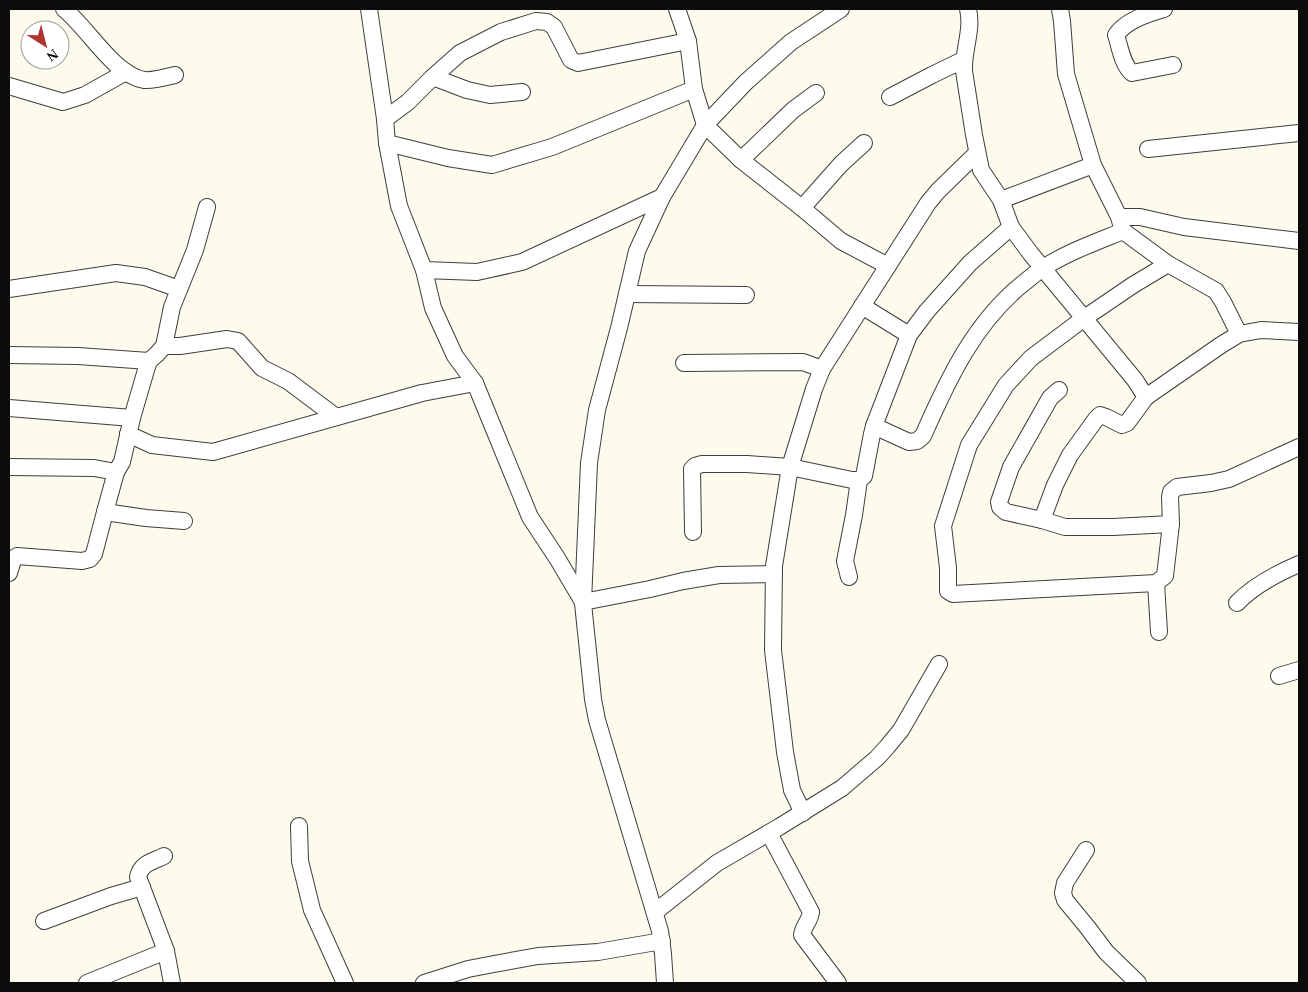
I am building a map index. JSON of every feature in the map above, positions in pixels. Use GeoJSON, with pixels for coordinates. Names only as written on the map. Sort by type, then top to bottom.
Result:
{"type":"FeatureCollection","features":[{"type":"Feature","properties":{"kind":"street"},"geometry":{"type":"LineString","coordinates":[[64,9],[110,58],[126,72],[145,80],[175,75]]}},
{"type":"Feature","properties":{"kind":"street"},"geometry":{"type":"LineString","coordinates":[[677,9],[688,41],[694,89],[705,125],[741,160],[841,241],[888,266]]}},
{"type":"Feature","properties":{"kind":"street"},"geometry":{"type":"LineString","coordinates":[[665,983],[662,941],[655,912],[597,720],[592,689],[583,602],[589,463],[596,410],[619,328],[636,251],[662,197],[705,125],[746,82],[791,42],[841,9]]}},
{"type":"Feature","properties":{"kind":"street"},"geometry":{"type":"LineString","coordinates":[[968,9],[970,16],[969,31],[963,60],[977,153],[982,170],[1001,200],[1011,227],[1146,396]]}},
{"type":"Feature","properties":{"kind":"street"},"geometry":{"type":"LineString","coordinates":[[1060,9],[1066,74],[1092,164],[1121,224],[1168,264],[1216,291],[1239,334]]}},
{"type":"Feature","properties":{"kind":"street"},"geometry":{"type":"LineString","coordinates":[[1164,9],[1127,24],[1116,35],[1125,63],[1132,73],[1173,65]]}},
{"type":"Feature","properties":{"kind":"street"},"geometry":{"type":"LineString","coordinates":[[374,10],[387,142],[399,206],[424,270],[433,308],[455,356],[475,383],[530,517],[583,602]]}},
{"type":"Feature","properties":{"kind":"street"},"geometry":{"type":"LineString","coordinates":[[385,119],[408,102],[433,76],[460,53],[501,32],[536,21],[547,22],[554,27],[571,60],[578,63],[688,41]]}},
{"type":"Feature","properties":{"kind":"street"},"geometry":{"type":"LineString","coordinates":[[890,97],[932,74],[963,60]]}},
{"type":"Feature","properties":{"kind":"street"},"geometry":{"type":"LineString","coordinates":[[9,86],[63,102],[86,95],[126,72]]}},
{"type":"Feature","properties":{"kind":"street"},"geometry":{"type":"LineString","coordinates":[[433,76],[467,90],[490,95],[522,92]]}},
{"type":"Feature","properties":{"kind":"street"},"geometry":{"type":"LineString","coordinates":[[387,142],[448,158],[492,165],[552,147],[694,89]]}},
{"type":"Feature","properties":{"kind":"street"},"geometry":{"type":"LineString","coordinates":[[741,160],[793,110],[816,93]]}},
{"type":"Feature","properties":{"kind":"street"},"geometry":{"type":"LineString","coordinates":[[1148,150],[1299,133]]}},
{"type":"Feature","properties":{"kind":"street"},"geometry":{"type":"LineString","coordinates":[[802,208],[841,164],[864,143]]}},
{"type":"Feature","properties":{"kind":"street"},"geometry":{"type":"LineString","coordinates":[[803,812],[792,790],[784,752],[773,650],[774,566],[790,467],[814,389],[822,370],[928,203],[977,153]]}},
{"type":"Feature","properties":{"kind":"street"},"geometry":{"type":"LineString","coordinates":[[1001,200],[1092,164]]}},
{"type":"Feature","properties":{"kind":"street"},"geometry":{"type":"LineString","coordinates":[[424,270],[477,272],[522,262],[662,197]]}},
{"type":"Feature","properties":{"kind":"street"},"geometry":{"type":"LineString","coordinates":[[9,573],[13,560],[17,556],[82,561],[90,559],[94,554],[116,472],[122,462],[132,418],[149,361],[164,346],[172,307],[195,250],[207,207]]}},
{"type":"Feature","properties":{"kind":"street"},"geometry":{"type":"LineString","coordinates":[[874,426],[909,442],[923,436],[956,366],[981,327],[1012,292],[1042,268],[1074,252],[1121,224],[1140,217],[1184,226],[1299,241]]}},
{"type":"Feature","properties":{"kind":"street"},"geometry":{"type":"LineString","coordinates":[[693,532],[692,469],[694,466],[702,464],[747,464],[790,467],[852,480],[859,480],[864,476],[874,426],[909,335],[927,311],[970,263],[1011,227]]}},
{"type":"Feature","properties":{"kind":"street"},"geometry":{"type":"LineString","coordinates":[[1168,264],[1083,318],[1032,358],[1006,385],[969,445],[943,526],[948,568],[948,591],[953,594],[1156,583],[1165,576],[1171,524],[1170,497],[1174,489],[1229,479],[1299,447]]}},
{"type":"Feature","properties":{"kind":"street"},"geometry":{"type":"LineString","coordinates":[[9,288],[116,273],[145,277],[179,289]]}},
{"type":"Feature","properties":{"kind":"street"},"geometry":{"type":"LineString","coordinates":[[627,294],[746,295]]}},
{"type":"Feature","properties":{"kind":"street"},"geometry":{"type":"LineString","coordinates":[[862,306],[909,335]]}},
{"type":"Feature","properties":{"kind":"street"},"geometry":{"type":"LineString","coordinates":[[1042,520],[1055,485],[1070,455],[1100,415],[1122,425],[1127,423],[1146,396],[1239,334],[1261,330],[1299,332]]}},
{"type":"Feature","properties":{"kind":"street"},"geometry":{"type":"LineString","coordinates":[[164,346],[180,346],[227,339],[238,342],[262,368],[288,381],[336,417]]}},
{"type":"Feature","properties":{"kind":"street"},"geometry":{"type":"LineString","coordinates":[[9,355],[78,356],[149,361]]}},
{"type":"Feature","properties":{"kind":"street"},"geometry":{"type":"LineString","coordinates":[[684,363],[803,362],[822,370]]}},
{"type":"Feature","properties":{"kind":"street"},"geometry":{"type":"LineString","coordinates":[[128,434],[152,444],[212,452],[422,393],[475,383]]}},
{"type":"Feature","properties":{"kind":"street"},"geometry":{"type":"LineString","coordinates":[[1059,390],[1050,398],[1012,467],[999,502],[1000,507],[1006,512],[1065,527],[1171,524]]}},
{"type":"Feature","properties":{"kind":"street"},"geometry":{"type":"LineString","coordinates":[[9,408],[132,418]]}},
{"type":"Feature","properties":{"kind":"street"},"geometry":{"type":"LineString","coordinates":[[9,467],[94,468],[116,472]]}},
{"type":"Feature","properties":{"kind":"street"},"geometry":{"type":"LineString","coordinates":[[850,577],[845,561],[859,480]]}},
{"type":"Feature","properties":{"kind":"street"},"geometry":{"type":"LineString","coordinates":[[105,512],[184,521]]}},
{"type":"Feature","properties":{"kind":"street"},"geometry":{"type":"LineString","coordinates":[[1237,603],[1258,586],[1286,569],[1299,564]]}},
{"type":"Feature","properties":{"kind":"street"},"geometry":{"type":"LineString","coordinates":[[583,602],[719,575],[774,574]]}},
{"type":"Feature","properties":{"kind":"street"},"geometry":{"type":"LineString","coordinates":[[1156,583],[1160,632]]}},
{"type":"Feature","properties":{"kind":"street"},"geometry":{"type":"LineString","coordinates":[[655,912],[717,863],[842,788],[877,758],[901,730],[940,664]]}},
{"type":"Feature","properties":{"kind":"street"},"geometry":{"type":"LineString","coordinates":[[1279,676],[1299,670]]}},
{"type":"Feature","properties":{"kind":"street"},"geometry":{"type":"LineString","coordinates":[[299,826],[300,861],[312,910],[345,983]]}},
{"type":"Feature","properties":{"kind":"street"},"geometry":{"type":"LineString","coordinates":[[769,833],[811,912],[811,916],[802,930],[802,935],[838,983]]}},
{"type":"Feature","properties":{"kind":"street"},"geometry":{"type":"LineString","coordinates":[[1086,850],[1065,883],[1064,900],[1106,952],[1138,983]]}},
{"type":"Feature","properties":{"kind":"street"},"geometry":{"type":"LineString","coordinates":[[164,856],[144,865],[139,870],[138,877],[166,951],[172,983]]}},
{"type":"Feature","properties":{"kind":"street"},"geometry":{"type":"LineString","coordinates":[[44,921],[111,896],[142,887]]}},
{"type":"Feature","properties":{"kind":"street"},"geometry":{"type":"LineString","coordinates":[[431,982],[468,969],[530,958],[598,952],[662,941]]}},
{"type":"Feature","properties":{"kind":"street"},"geometry":{"type":"LineString","coordinates":[[87,983],[166,951]]}}]}
